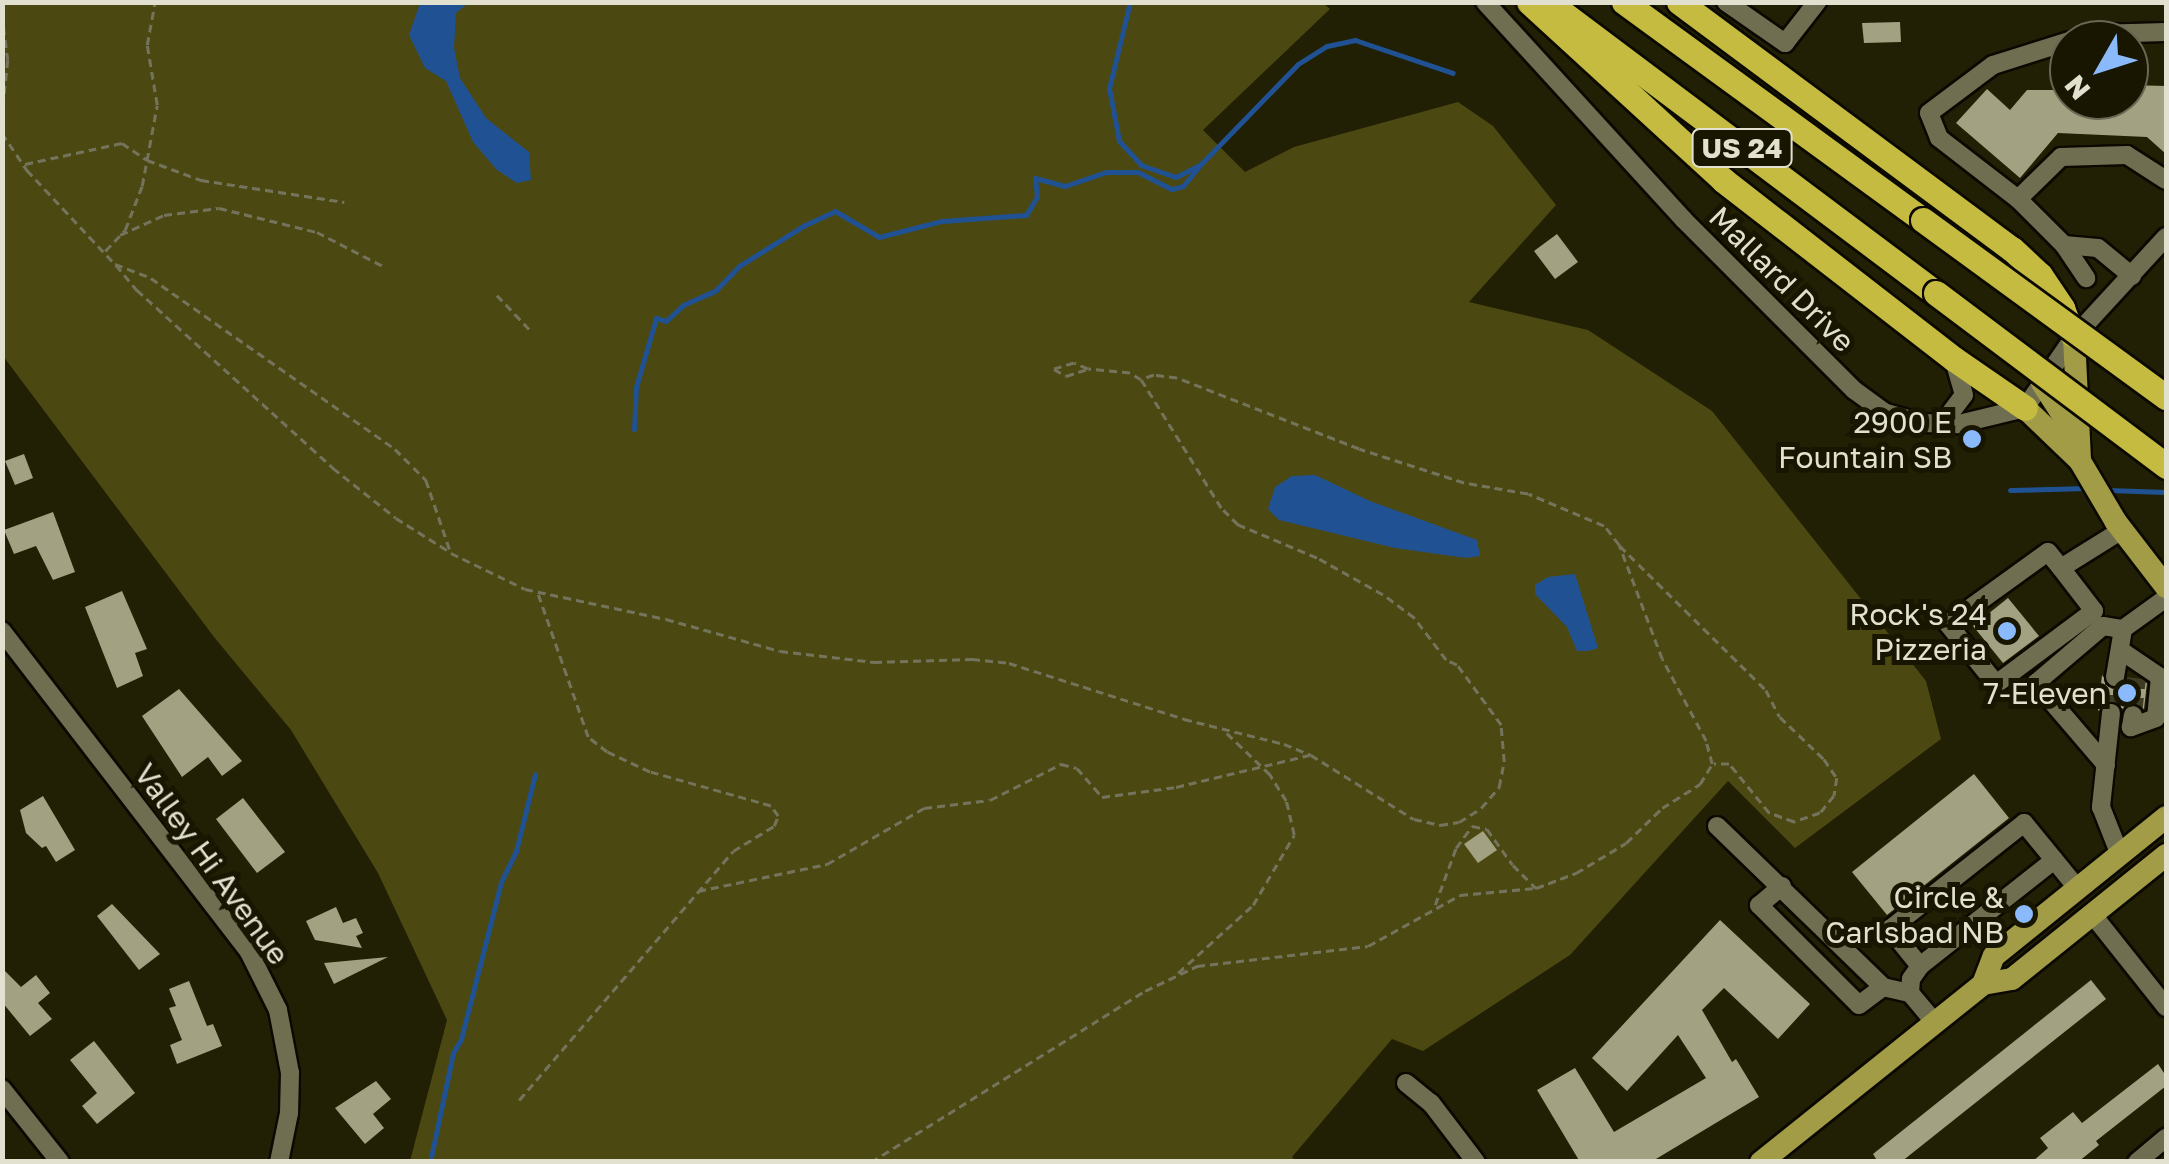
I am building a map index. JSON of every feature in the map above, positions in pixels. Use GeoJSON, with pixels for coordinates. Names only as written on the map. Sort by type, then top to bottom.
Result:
{"type":"FeatureCollection","features":[{"type":"Feature","properties":{"kind":"highway"},"geometry":{"type":"LineString","coordinates":[[1529,2],[1723,180],[1954,359],[2025,408]]}},
{"type":"Feature","properties":{"kind":"highway","name":"US 24"},"geometry":{"type":"LineString","coordinates":[[1548,2],[2166,466]]}},
{"type":"Feature","properties":{"kind":"highway","name":"US 24"},"geometry":{"type":"LineString","coordinates":[[1624,2],[2166,397]]}},
{"type":"Feature","properties":{"kind":"highway"},"geometry":{"type":"LineString","coordinates":[[1678,2],[2012,248],[2040,275],[2062,308],[2074,338]]}},
{"type":"Feature","properties":{"kind":"main road"},"geometry":{"type":"LineString","coordinates":[[2074,338],[2080,450]]}},
{"type":"Feature","properties":{"kind":"main road"},"geometry":{"type":"LineString","coordinates":[[2042,383],[2119,526],[2166,586]]}},
{"type":"Feature","properties":{"kind":"main road"},"geometry":{"type":"LineString","coordinates":[[2025,408],[2080,450]]}},
{"type":"Feature","properties":{"kind":"main road"},"geometry":{"type":"LineString","coordinates":[[1761,1162],[1982,984],[1994,956],[2166,817]]}},
{"type":"Feature","properties":{"kind":"main road"},"geometry":{"type":"LineString","coordinates":[[1982,984],[2012,979],[2166,855]]}},
{"type":"Feature","properties":{"kind":"street","name":"Mallard Drive"},"geometry":{"type":"LineString","coordinates":[[1484,2],[1683,219],[1854,390],[1886,413],[1942,424],[2025,408]]}},
{"type":"Feature","properties":{"kind":"street"},"geometry":{"type":"LineString","coordinates":[[1726,2],[1785,43],[1816,2]]}},
{"type":"Feature","properties":{"kind":"street"},"geometry":{"type":"LineString","coordinates":[[2049,48],[1993,65],[1930,114],[1939,138],[2018,199],[2064,246],[2086,278]]}},
{"type":"Feature","properties":{"kind":"street"},"geometry":{"type":"LineString","coordinates":[[2018,199],[2061,156],[2127,155],[2166,180]]}},
{"type":"Feature","properties":{"kind":"street"},"geometry":{"type":"LineString","coordinates":[[2025,408],[2074,338],[2166,237]]}},
{"type":"Feature","properties":{"kind":"street"},"geometry":{"type":"LineString","coordinates":[[2064,246],[2098,248],[2132,276]]}},
{"type":"Feature","properties":{"kind":"street"},"geometry":{"type":"LineString","coordinates":[[1942,424],[1964,395],[1954,359]]}},
{"type":"Feature","properties":{"kind":"street"},"geometry":{"type":"LineString","coordinates":[[2061,568],[2119,526]]}},
{"type":"Feature","properties":{"kind":"street"},"geometry":{"type":"LineString","coordinates":[[2048,552],[2061,568],[2094,611],[1996,684],[1948,624],[2048,552]]}},
{"type":"Feature","properties":{"kind":"street"},"geometry":{"type":"LineString","coordinates":[[2115,677],[2124,630],[2166,598]]}},
{"type":"Feature","properties":{"kind":"street"},"geometry":{"type":"LineString","coordinates":[[2106,765],[2036,682],[2103,626],[2124,630]]}},
{"type":"Feature","properties":{"kind":"street","name":"Valley Hi Avenue"},"geometry":{"type":"LineString","coordinates":[[2,631],[230,925],[255,964],[278,1010],[290,1073],[288,1114],[279,1162]]}},
{"type":"Feature","properties":{"kind":"street"},"geometry":{"type":"LineString","coordinates":[[2109,736],[2132,721],[2156,718],[2160,676],[2138,669],[2120,650]]}},
{"type":"Feature","properties":{"kind":"street"},"geometry":{"type":"LineString","coordinates":[[2112,714],[2102,806],[2120,854]]}},
{"type":"Feature","properties":{"kind":"street"},"geometry":{"type":"LineString","coordinates":[[1920,966],[1890,928],[2024,823],[2078,888]]}},
{"type":"Feature","properties":{"kind":"street"},"geometry":{"type":"LineString","coordinates":[[1718,826],[1883,987],[1910,993],[1935,1023]]}},
{"type":"Feature","properties":{"kind":"street"},"geometry":{"type":"LineString","coordinates":[[1910,993],[1911,980],[1920,966],[2054,860]]}},
{"type":"Feature","properties":{"kind":"street"},"geometry":{"type":"LineString","coordinates":[[1782,886],[1759,905],[1775,926],[1859,1004],[1883,987]]}},
{"type":"Feature","properties":{"kind":"street"},"geometry":{"type":"LineString","coordinates":[[2092,914],[2166,1006]]}},
{"type":"Feature","properties":{"kind":"street"},"geometry":{"type":"LineString","coordinates":[[1406,1083],[1430,1103],[1476,1162]]}},
{"type":"Feature","properties":{"kind":"street"},"geometry":{"type":"LineString","coordinates":[[2,1089],[60,1162]]}},
{"type":"Feature","properties":{"kind":"street"},"geometry":{"type":"LineString","coordinates":[[2137,1162],[2166,1138]]}},
{"type":"Feature","properties":{"kind":"path"},"geometry":{"type":"LineString","coordinates":[[104,252],[120,235],[142,186],[156,106],[147,45],[155,2]]}},
{"type":"Feature","properties":{"kind":"path"},"geometry":{"type":"LineString","coordinates":[[2,14],[8,60],[2,117]]}},
{"type":"Feature","properties":{"kind":"path"},"geometry":{"type":"LineString","coordinates":[[2,133],[23,164],[137,290],[333,468],[396,518],[451,553],[537,592],[666,619],[780,651],[874,662],[972,659],[1008,664],[1311,755],[1414,818],[1440,825],[1467,817],[1499,787],[1504,762],[1501,725],[1457,665],[1446,660],[1414,618],[1384,595],[1318,558],[1238,525],[1221,508],[1142,380],[1130,373],[1088,370],[1066,376],[1054,369],[1074,363],[1088,370]]}},
{"type":"Feature","properties":{"kind":"path"},"geometry":{"type":"LineString","coordinates":[[23,164],[122,143],[147,160],[201,180],[344,202]]}},
{"type":"Feature","properties":{"kind":"path"},"geometry":{"type":"LineString","coordinates":[[120,235],[164,215],[220,208],[317,232],[382,266]]}},
{"type":"Feature","properties":{"kind":"path"},"geometry":{"type":"LineString","coordinates":[[115,264],[150,278],[395,449],[426,480],[451,553]]}},
{"type":"Feature","properties":{"kind":"path"},"geometry":{"type":"LineString","coordinates":[[496,295],[532,332]]}},
{"type":"Feature","properties":{"kind":"path"},"geometry":{"type":"LineString","coordinates":[[1142,380],[1154,375],[1176,378],[1360,448],[1464,483],[1528,494],[1604,526],[1766,690],[1780,717],[1824,758],[1837,778],[1834,796],[1820,813],[1794,822],[1769,813],[1728,764],[1712,764]]}},
{"type":"Feature","properties":{"kind":"path"},"geometry":{"type":"LineString","coordinates":[[871,1162],[1197,966],[1368,946],[1460,895],[1536,888],[1576,873],[1626,844],[1662,808],[1700,784],[1712,764],[1706,741],[1662,659],[1619,545]]}},
{"type":"Feature","properties":{"kind":"path"},"geometry":{"type":"LineString","coordinates":[[520,1100],[733,851],[774,826],[778,816],[771,806],[650,772],[607,752],[588,737],[537,592]]}},
{"type":"Feature","properties":{"kind":"path"},"geometry":{"type":"LineString","coordinates":[[1174,978],[1254,905],[1294,835],[1286,801],[1264,768],[1219,728]]}},
{"type":"Feature","properties":{"kind":"path"},"geometry":{"type":"LineString","coordinates":[[698,890],[827,864],[924,808],[990,800],[1061,764],[1077,768],[1102,797],[1176,787],[1311,755]]}},
{"type":"Feature","properties":{"kind":"path"},"geometry":{"type":"LineString","coordinates":[[1467,817],[1472,826]]}},
{"type":"Feature","properties":{"kind":"path"},"geometry":{"type":"LineString","coordinates":[[1472,826],[1488,828],[1513,865],[1536,888]]}},
{"type":"Feature","properties":{"kind":"path"},"geometry":{"type":"LineString","coordinates":[[1434,906],[1456,848],[1472,826]]}},
{"type":"Feature","properties":{"kind":"shaded area"},"geometry":{"type":"Polygon","coordinates":[[[2,3],[1323,3],[1330,9],[1203,130],[1245,172],[1294,147],[1458,102],[1493,126],[1556,205],[1469,302],[1588,330],[1712,411],[1926,681],[1941,739],[1795,848],[1728,781],[1570,955],[1423,1051],[1392,1039],[1292,1157],[1296,1161],[410,1161],[447,1020],[378,873],[291,730],[214,637],[3,356],[2,3]]]}},
{"type":"Feature","properties":{"kind":"water"},"geometry":{"type":"Polygon","coordinates":[[[420,3],[468,3],[456,13],[454,48],[460,78],[486,118],[529,152],[531,180],[517,183],[497,170],[473,142],[446,81],[425,68],[409,35],[420,3]]]}},
{"type":"Feature","properties":{"kind":"water"},"geometry":{"type":"Polygon","coordinates":[[[1315,475],[1370,501],[1477,540],[1480,556],[1466,558],[1395,548],[1279,520],[1268,509],[1275,487],[1292,476],[1315,475]]]}},
{"type":"Feature","properties":{"kind":"water"},"geometry":{"type":"Polygon","coordinates":[[[1575,574],[1598,648],[1588,651],[1577,651],[1567,627],[1535,594],[1535,585],[1548,577],[1575,574]]]}},
{"type":"Feature","properties":{"kind":"building"},"geometry":{"type":"Polygon","coordinates":[[[1900,22],[1901,42],[1864,43],[1862,23],[1900,22]]]}},
{"type":"Feature","properties":{"kind":"building"},"geometry":{"type":"Polygon","coordinates":[[[2149,86],[2166,86],[2166,154],[2147,137],[2058,133],[2020,178],[1956,123],[1987,89],[2010,110],[2027,90],[2049,90],[2049,120],[2149,120],[2149,86]]]}},
{"type":"Feature","properties":{"kind":"building"},"geometry":{"type":"Polygon","coordinates":[[[1557,234],[1578,262],[1555,279],[1534,251],[1557,234]]]}},
{"type":"Feature","properties":{"kind":"building"},"geometry":{"type":"Polygon","coordinates":[[[24,454],[33,478],[15,485],[5,461],[24,454]]]}},
{"type":"Feature","properties":{"kind":"building"},"geometry":{"type":"Polygon","coordinates":[[[53,512],[75,572],[53,580],[36,546],[14,554],[4,530],[53,512]]]}},
{"type":"Feature","properties":{"kind":"building"},"geometry":{"type":"Polygon","coordinates":[[[122,591],[147,649],[135,653],[143,676],[117,688],[85,607],[122,591]]]}},
{"type":"Feature","properties":{"kind":"building","name":"Rock's 24 Pizzeria"},"geometry":{"type":"Polygon","coordinates":[[[2008,598],[2039,636],[2003,663],[1973,626],[2008,598]]]}},
{"type":"Feature","properties":{"kind":"building"},"geometry":{"type":"Polygon","coordinates":[[[2102,675],[2112,689],[2124,686],[2128,678],[2147,683],[2144,709],[2134,703],[2123,709],[2111,701],[2098,711],[2102,675]]]}},
{"type":"Feature","properties":{"kind":"building"},"geometry":{"type":"Polygon","coordinates":[[[179,689],[242,761],[222,776],[208,757],[182,777],[142,716],[179,689]]]}},
{"type":"Feature","properties":{"kind":"building"},"geometry":{"type":"Polygon","coordinates":[[[1974,774],[2009,818],[1887,915],[1852,872],[1974,774]]]}},
{"type":"Feature","properties":{"kind":"building"},"geometry":{"type":"Polygon","coordinates":[[[43,796],[75,850],[56,862],[46,846],[42,848],[26,833],[20,810],[43,796]]]}},
{"type":"Feature","properties":{"kind":"building"},"geometry":{"type":"Polygon","coordinates":[[[243,798],[285,852],[257,873],[216,819],[243,798]]]}},
{"type":"Feature","properties":{"kind":"building"},"geometry":{"type":"Polygon","coordinates":[[[1483,831],[1497,850],[1478,863],[1464,844],[1483,831]]]}},
{"type":"Feature","properties":{"kind":"building"},"geometry":{"type":"Polygon","coordinates":[[[112,904],[160,954],[139,970],[97,916],[112,904]]]}},
{"type":"Feature","properties":{"kind":"building"},"geometry":{"type":"Polygon","coordinates":[[[336,907],[343,923],[356,918],[363,933],[356,936],[362,948],[315,940],[306,921],[336,907]]]}},
{"type":"Feature","properties":{"kind":"building"},"geometry":{"type":"Polygon","coordinates":[[[1720,920],[1810,1004],[1778,1039],[1724,988],[1702,1010],[1732,1062],[1736,1059],[1759,1097],[1651,1162],[1580,1162],[1537,1090],[1575,1068],[1614,1132],[1706,1078],[1678,1035],[1627,1091],[1592,1058],[1720,920]]]}},
{"type":"Feature","properties":{"kind":"building"},"geometry":{"type":"Polygon","coordinates":[[[388,957],[334,984],[324,963],[388,957]]]}},
{"type":"Feature","properties":{"kind":"building"},"geometry":{"type":"Polygon","coordinates":[[[2,968],[21,987],[36,975],[50,993],[38,1003],[52,1019],[30,1036],[2,1002],[2,968]]]}},
{"type":"Feature","properties":{"kind":"building"},"geometry":{"type":"Polygon","coordinates":[[[2091,980],[2106,999],[1901,1162],[1878,1162],[1873,1154],[2091,980]]]}},
{"type":"Feature","properties":{"kind":"building"},"geometry":{"type":"Polygon","coordinates":[[[189,981],[207,1026],[213,1024],[222,1046],[177,1064],[170,1045],[182,1040],[169,1008],[176,1006],[169,989],[189,981]]]}},
{"type":"Feature","properties":{"kind":"building"},"geometry":{"type":"Polygon","coordinates":[[[94,1041],[135,1093],[97,1124],[82,1106],[97,1093],[70,1060],[94,1041]]]}},
{"type":"Feature","properties":{"kind":"building"},"geometry":{"type":"Polygon","coordinates":[[[2158,1064],[2166,1076],[2166,1086],[2096,1141],[2099,1145],[2078,1162],[2032,1162],[2048,1148],[2040,1138],[2073,1112],[2082,1123],[2158,1064]]]}},
{"type":"Feature","properties":{"kind":"building"},"geometry":{"type":"Polygon","coordinates":[[[376,1081],[391,1099],[373,1114],[384,1128],[365,1144],[335,1108],[376,1081]]]}},
{"type":"Feature","properties":{"kind":"waterway"},"geometry":{"type":"LineString","coordinates":[[1130,2],[1109,88],[1119,141],[1141,165],[1176,177],[1201,164],[1298,64],[1327,46],[1355,40],[1453,73]]}},
{"type":"Feature","properties":{"kind":"waterway"},"geometry":{"type":"LineString","coordinates":[[634,429],[636,387],[656,318],[666,321],[683,305],[716,290],[739,266],[835,211],[879,237],[942,221],[1026,215],[1037,197],[1035,178],[1065,186],[1106,172],[1138,172],[1172,189],[1183,186],[1201,164]]}},
{"type":"Feature","properties":{"kind":"waterway"},"geometry":{"type":"LineString","coordinates":[[2010,490],[2087,488]]}},
{"type":"Feature","properties":{"kind":"waterway"},"geometry":{"type":"LineString","coordinates":[[2108,490],[2166,492]]}},
{"type":"Feature","properties":{"kind":"waterway"},"geometry":{"type":"LineString","coordinates":[[430,1162],[453,1053],[461,1039],[501,882],[516,851],[535,774]]}},
{"type":"Feature","properties":{"kind":"tunnel"},"geometry":{"type":"LineString","coordinates":[[2111,713],[2115,677]]}},
{"type":"Feature","properties":{"kind":"tunnel"},"geometry":{"type":"LineString","coordinates":[[2133,715],[2137,678]]}},
{"type":"Feature","properties":{"kind":"place","name":"2900 E Fountain SB"},"geometry":{"type":"Point","coordinates":[1972,439]}},
{"type":"Feature","properties":{"kind":"place","name":"Rock's 24 Pizzeria"},"geometry":{"type":"Point","coordinates":[2007,631]}},
{"type":"Feature","properties":{"kind":"place","name":"7-Eleven"},"geometry":{"type":"Point","coordinates":[2127,693]}},
{"type":"Feature","properties":{"kind":"place","name":"Circle & Carlsbad NB"},"geometry":{"type":"Point","coordinates":[2024,914]}}]}
